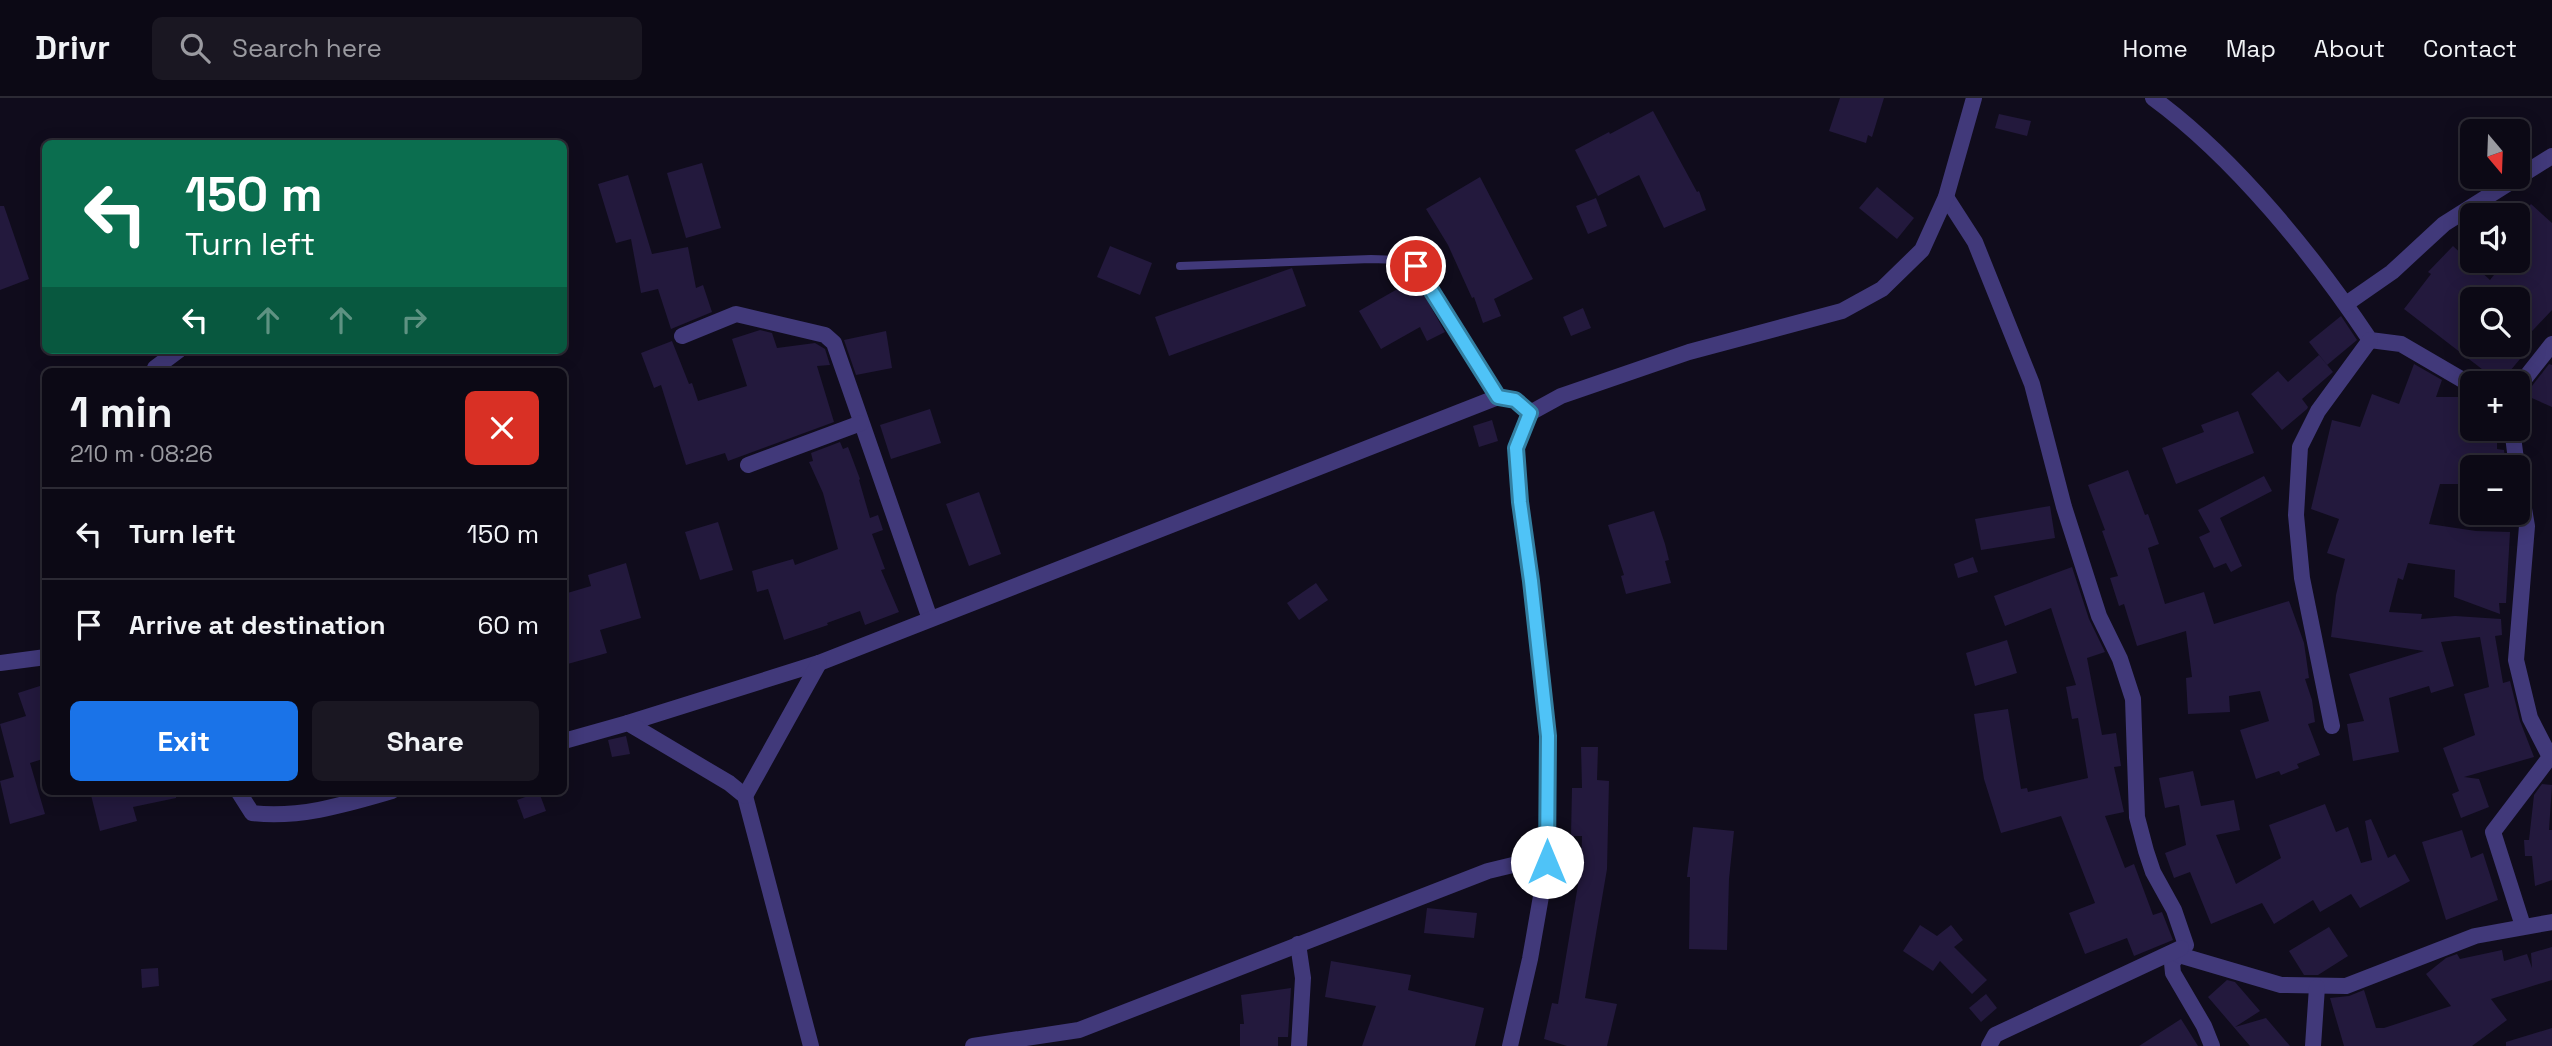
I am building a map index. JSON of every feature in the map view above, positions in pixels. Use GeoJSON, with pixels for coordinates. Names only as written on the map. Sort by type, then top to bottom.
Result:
{"type":"FeatureCollection","features":[{"type":"Feature","properties":{"kind":"street"},"geometry":{"type":"LineString","coordinates":[[1510,1046],[1530,959],[1547,862],[1548,736],[1516,448],[1530,413],[1561,396],[1689,352],[1842,311],[1882,289],[1922,250],[1945,197],[1974,98]]}},
{"type":"Feature","properties":{"kind":"street"},"geometry":{"type":"LineString","coordinates":[[2153,98],[2218,154],[2276,215],[2346,304],[2370,340],[2401,344],[2460,378]]}},
{"type":"Feature","properties":{"kind":"street"},"geometry":{"type":"LineString","coordinates":[[2346,304],[2392,272],[2444,224],[2552,156]]}},
{"type":"Feature","properties":{"kind":"street"},"geometry":{"type":"LineString","coordinates":[[1945,197],[1975,242],[2032,384],[2064,507],[2095,605],[2120,659],[2133,699],[2137,817],[2153,872],[2174,910],[2182,950]]}},
{"type":"Feature","properties":{"kind":"street"},"geometry":{"type":"LineString","coordinates":[[681,336],[736,314],[825,335],[834,344],[930,619]]}},
{"type":"Feature","properties":{"kind":"street"},"geometry":{"type":"LineString","coordinates":[[2332,726],[2302,578],[2297,515],[2300,447],[2318,411],[2370,340]]}},
{"type":"Feature","properties":{"kind":"street"},"geometry":{"type":"LineString","coordinates":[[2530,372],[2552,344]]}},
{"type":"Feature","properties":{"kind":"street"},"geometry":{"type":"LineString","coordinates":[[155,368],[174,354]]}},
{"type":"Feature","properties":{"kind":"street"},"geometry":{"type":"LineString","coordinates":[[567,740],[819,663],[1498,397],[1515,400],[1530,413]]}},
{"type":"Feature","properties":{"kind":"street"},"geometry":{"type":"LineString","coordinates":[[748,465],[860,423]]}},
{"type":"Feature","properties":{"kind":"street"},"geometry":{"type":"LineString","coordinates":[[2524,926],[2493,832],[2550,757],[2530,718],[2516,660],[2527,525]]}},
{"type":"Feature","properties":{"kind":"street"},"geometry":{"type":"LineString","coordinates":[[0,663],[42,658]]}},
{"type":"Feature","properties":{"kind":"street"},"geometry":{"type":"LineString","coordinates":[[745,796],[819,663]]}},
{"type":"Feature","properties":{"kind":"street"},"geometry":{"type":"LineString","coordinates":[[628,723],[729,783],[745,796],[811,1046]]}},
{"type":"Feature","properties":{"kind":"street"},"geometry":{"type":"LineString","coordinates":[[241,795],[252,813],[275,816],[342,806],[379,795]]}},
{"type":"Feature","properties":{"kind":"street"},"geometry":{"type":"LineString","coordinates":[[973,1046],[1080,1038],[1298,944],[1488,871],[1517,864],[1547,862]]}},
{"type":"Feature","properties":{"kind":"street"},"geometry":{"type":"LineString","coordinates":[[1989,1046],[1995,1035],[2182,950],[2281,985],[2317,988],[2346,986],[2474,936],[2552,922]]}},
{"type":"Feature","properties":{"kind":"street"},"geometry":{"type":"LineString","coordinates":[[1298,944],[1303,978],[1299,1046]]}},
{"type":"Feature","properties":{"kind":"street"},"geometry":{"type":"LineString","coordinates":[[2182,950],[2172,962],[2173,973],[2204,1026],[2212,1046]]}},
{"type":"Feature","properties":{"kind":"street"},"geometry":{"type":"LineString","coordinates":[[2314,1046],[2317,988]]}},
{"type":"Feature","properties":{"kind":"lane"},"geometry":{"type":"LineString","coordinates":[[1180,266],[1371,259],[1400,260],[1416,266],[1498,397]]}},
{"type":"Feature","properties":{"kind":"building"},"geometry":{"type":"Polygon","coordinates":[[[1840,98],[1884,98],[1872,137],[1868,135],[1866,143],[1829,131],[1840,98]]]}},
{"type":"Feature","properties":{"kind":"building"},"geometry":{"type":"Polygon","coordinates":[[[1653,111],[1697,192],[1699,191],[1706,210],[1664,228],[1639,175],[1598,196],[1575,150],[1653,111]]]}},
{"type":"Feature","properties":{"kind":"building"},"geometry":{"type":"Polygon","coordinates":[[[1999,114],[2031,121],[2027,136],[1995,128],[1999,114]]]}},
{"type":"Feature","properties":{"kind":"building"},"geometry":{"type":"Polygon","coordinates":[[[702,163],[721,228],[686,238],[667,173],[702,163]]]}},
{"type":"Feature","properties":{"kind":"building"},"geometry":{"type":"Polygon","coordinates":[[[628,175],[652,254],[688,247],[696,288],[703,285],[712,312],[671,329],[658,289],[641,293],[631,239],[616,243],[598,184],[628,175]]]}},
{"type":"Feature","properties":{"kind":"building"},"geometry":{"type":"Polygon","coordinates":[[[1480,177],[1533,279],[1494,299],[1501,316],[1483,323],[1474,297],[1472,298],[1448,245],[1426,209],[1480,177]]]}},
{"type":"Feature","properties":{"kind":"building"},"geometry":{"type":"Polygon","coordinates":[[[1877,187],[1914,218],[1897,239],[1859,208],[1877,187]]]}},
{"type":"Feature","properties":{"kind":"building"},"geometry":{"type":"Polygon","coordinates":[[[1596,198],[1607,226],[1588,234],[1576,206],[1596,198]]]}},
{"type":"Feature","properties":{"kind":"building"},"geometry":{"type":"Polygon","coordinates":[[[2530,205],[2552,223],[2552,310],[2530,333],[2530,287],[2460,287],[2460,352],[2404,309],[2431,274],[2428,272],[2453,246],[2460,252],[2460,273],[2482,273],[2490,280],[2496,273],[2530,273],[2530,205]]]}},
{"type":"Feature","properties":{"kind":"building"},"geometry":{"type":"Polygon","coordinates":[[[0,206],[4,206],[29,279],[0,290],[0,206]]]}},
{"type":"Feature","properties":{"kind":"building"},"geometry":{"type":"Polygon","coordinates":[[[1110,246],[1152,263],[1140,295],[1097,277],[1110,246]]]}},
{"type":"Feature","properties":{"kind":"building"},"geometry":{"type":"Polygon","coordinates":[[[1292,268],[1306,306],[1169,356],[1155,317],[1292,268]]]}},
{"type":"Feature","properties":{"kind":"building"},"geometry":{"type":"Polygon","coordinates":[[[1415,279],[1445,332],[1427,341],[1420,327],[1381,349],[1359,311],[1415,279]]]}},
{"type":"Feature","properties":{"kind":"building"},"geometry":{"type":"Polygon","coordinates":[[[1583,308],[1591,328],[1571,336],[1563,317],[1583,308]]]}},
{"type":"Feature","properties":{"kind":"building"},"geometry":{"type":"Polygon","coordinates":[[[2341,316],[2357,340],[2327,365],[2309,342],[2341,316]]]}},
{"type":"Feature","properties":{"kind":"building"},"geometry":{"type":"Polygon","coordinates":[[[760,330],[772,333],[777,348],[815,343],[825,349],[830,365],[817,366],[834,422],[728,461],[725,453],[686,465],[661,385],[654,388],[641,353],[672,341],[698,401],[747,386],[732,339],[760,330]]]}},
{"type":"Feature","properties":{"kind":"building"},"geometry":{"type":"Polygon","coordinates":[[[886,331],[892,368],[856,375],[844,340],[886,331]]]}},
{"type":"Feature","properties":{"kind":"building"},"geometry":{"type":"Polygon","coordinates":[[[2319,355],[2333,372],[2302,399],[2307,409],[2282,430],[2251,394],[2278,371],[2288,382],[2319,355]]]}},
{"type":"Feature","properties":{"kind":"building"},"geometry":{"type":"Polygon","coordinates":[[[2466,357],[2522,357],[2510,371],[2484,371],[2466,357]]]}},
{"type":"Feature","properties":{"kind":"building"},"geometry":{"type":"Polygon","coordinates":[[[2414,364],[2442,380],[2436,397],[2460,397],[2460,441],[2497,441],[2497,449],[2504,450],[2504,455],[2460,455],[2460,484],[2440,484],[2429,524],[2476,531],[2510,532],[2506,603],[2499,603],[2500,614],[2454,597],[2455,570],[2408,563],[2403,580],[2398,578],[2389,612],[2422,614],[2421,619],[2455,616],[2501,619],[2502,635],[2495,636],[2503,683],[2510,681],[2520,721],[2534,757],[2464,777],[2479,779],[2489,807],[2461,818],[2452,794],[2459,791],[2443,748],[2475,735],[2464,694],[2489,687],[2480,637],[2441,642],[2454,686],[2431,693],[2429,686],[2389,698],[2399,752],[2353,761],[2347,724],[2364,721],[2349,674],[2424,651],[2331,637],[2336,595],[2345,559],[2327,553],[2339,519],[2311,509],[2332,420],[2360,427],[2372,394],[2399,404],[2414,364]]]}},
{"type":"Feature","properties":{"kind":"building"},"geometry":{"type":"Polygon","coordinates":[[[2549,364],[2552,365],[2552,407],[2530,397],[2530,389],[2549,364]]]}},
{"type":"Feature","properties":{"kind":"building"},"geometry":{"type":"Polygon","coordinates":[[[930,409],[941,443],[891,459],[880,425],[930,409]]]}},
{"type":"Feature","properties":{"kind":"building"},"geometry":{"type":"Polygon","coordinates":[[[2238,411],[2254,453],[2176,484],[2162,448],[2204,432],[2201,425],[2238,411]]]}},
{"type":"Feature","properties":{"kind":"building"},"geometry":{"type":"Polygon","coordinates":[[[1492,420],[1498,441],[1479,447],[1473,426],[1492,420]]]}},
{"type":"Feature","properties":{"kind":"building"},"geometry":{"type":"Polygon","coordinates":[[[840,442],[843,449],[848,447],[870,518],[878,515],[883,530],[872,534],[885,569],[881,570],[899,612],[865,625],[860,611],[784,640],[768,589],[757,592],[752,571],[793,559],[795,565],[838,549],[823,493],[809,462],[813,461],[811,453],[840,442]]]}},
{"type":"Feature","properties":{"kind":"building"},"geometry":{"type":"Polygon","coordinates":[[[2128,470],[2159,544],[2148,548],[2165,604],[2204,592],[2214,624],[2289,601],[2304,643],[2309,678],[2305,679],[2315,722],[2308,724],[2320,755],[2297,764],[2299,768],[2281,775],[2279,771],[2256,779],[2240,730],[2269,721],[2260,691],[2229,696],[2230,712],[2188,714],[2186,678],[2192,677],[2186,631],[2137,646],[2124,604],[2119,606],[2110,578],[2118,576],[2088,485],[2128,470]]]}},
{"type":"Feature","properties":{"kind":"building"},"geometry":{"type":"Polygon","coordinates":[[[2264,476],[2272,491],[2220,518],[2242,566],[2231,572],[2226,563],[2214,568],[2199,537],[2210,532],[2198,510],[2264,476]]]}},
{"type":"Feature","properties":{"kind":"building"},"geometry":{"type":"Polygon","coordinates":[[[979,492],[1001,554],[969,566],[946,504],[979,492]]]}},
{"type":"Feature","properties":{"kind":"building"},"geometry":{"type":"Polygon","coordinates":[[[2050,506],[2055,538],[1981,550],[1975,519],[2050,506]]]}},
{"type":"Feature","properties":{"kind":"building"},"geometry":{"type":"Polygon","coordinates":[[[1654,511],[1669,560],[1665,561],[1671,583],[1626,594],[1621,576],[1624,575],[1608,525],[1654,511]]]}},
{"type":"Feature","properties":{"kind":"building"},"geometry":{"type":"Polygon","coordinates":[[[718,522],[733,570],[700,580],[685,532],[718,522]]]}},
{"type":"Feature","properties":{"kind":"building"},"geometry":{"type":"Polygon","coordinates":[[[1973,557],[1978,572],[1958,578],[1954,564],[1973,557]]]}},
{"type":"Feature","properties":{"kind":"building"},"geometry":{"type":"Polygon","coordinates":[[[626,563],[641,618],[600,630],[607,653],[567,664],[567,593],[591,586],[588,575],[626,563]]]}},
{"type":"Feature","properties":{"kind":"building"},"geometry":{"type":"Polygon","coordinates":[[[2072,567],[2089,619],[2105,652],[2087,658],[2102,735],[2116,733],[2121,766],[2114,767],[2124,812],[2105,816],[2125,868],[2134,864],[2153,915],[2162,912],[2173,940],[2134,956],[2127,938],[2085,954],[2069,913],[2095,903],[2061,816],[2001,833],[1984,779],[1974,714],[2008,709],[2021,789],[2027,788],[2028,792],[2088,778],[2078,718],[2072,719],[2066,687],[2076,685],[2051,608],[2005,626],[1994,596],[2072,567]]]}},
{"type":"Feature","properties":{"kind":"building"},"geometry":{"type":"Polygon","coordinates":[[[1316,583],[1328,600],[1299,620],[1287,603],[1316,583]]]}},
{"type":"Feature","properties":{"kind":"building"},"geometry":{"type":"Polygon","coordinates":[[[2007,640],[2017,673],[1975,686],[1966,653],[2007,640]]]}},
{"type":"Feature","properties":{"kind":"building"},"geometry":{"type":"Polygon","coordinates":[[[42,685],[42,759],[30,763],[45,814],[10,824],[0,781],[14,777],[0,724],[26,716],[18,693],[42,685]]]}},
{"type":"Feature","properties":{"kind":"building"},"geometry":{"type":"Polygon","coordinates":[[[626,736],[630,754],[612,757],[608,740],[626,736]]]}},
{"type":"Feature","properties":{"kind":"building"},"geometry":{"type":"Polygon","coordinates":[[[1581,747],[1598,747],[1597,780],[1609,781],[1607,869],[1585,998],[1617,1004],[1607,1046],[1567,1046],[1544,1039],[1552,1003],[1558,1004],[1581,867],[1582,836],[1571,836],[1572,788],[1582,788],[1581,747]]]}},
{"type":"Feature","properties":{"kind":"building"},"geometry":{"type":"Polygon","coordinates":[[[2193,771],[2201,806],[2234,800],[2240,830],[2216,835],[2236,884],[2281,858],[2269,825],[2325,804],[2336,832],[2348,827],[2361,863],[2372,860],[2365,821],[2371,819],[2388,858],[2395,854],[2410,881],[2360,908],[2351,894],[2320,912],[2313,900],[2274,924],[2262,903],[2211,924],[2190,872],[2174,878],[2165,853],[2186,845],[2179,805],[2165,808],[2159,778],[2193,771]]]}},
{"type":"Feature","properties":{"kind":"building"},"geometry":{"type":"Polygon","coordinates":[[[2542,784],[2552,785],[2549,830],[2552,830],[2552,880],[2535,886],[2532,856],[2525,856],[2524,840],[2529,840],[2534,795],[2542,784]]]}},
{"type":"Feature","properties":{"kind":"building"},"geometry":{"type":"Polygon","coordinates":[[[91,795],[176,795],[176,798],[133,807],[137,821],[100,831],[91,795]]]}},
{"type":"Feature","properties":{"kind":"building"},"geometry":{"type":"Polygon","coordinates":[[[540,795],[546,811],[524,819],[517,800],[540,795]]]}},
{"type":"Feature","properties":{"kind":"building"},"geometry":{"type":"Polygon","coordinates":[[[1693,827],[1734,831],[1729,879],[1727,950],[1689,949],[1690,877],[1687,877],[1693,827]]]}},
{"type":"Feature","properties":{"kind":"building"},"geometry":{"type":"Polygon","coordinates":[[[2462,830],[2471,858],[2483,853],[2498,900],[2446,920],[2422,842],[2462,830]]]}},
{"type":"Feature","properties":{"kind":"building"},"geometry":{"type":"Polygon","coordinates":[[[1427,908],[1477,913],[1474,938],[1424,933],[1427,908]]]}},
{"type":"Feature","properties":{"kind":"building"},"geometry":{"type":"Polygon","coordinates":[[[1920,925],[1937,936],[1951,925],[1963,940],[1954,947],[1987,980],[1972,994],[1940,961],[1933,971],[1903,951],[1920,925]]]}},
{"type":"Feature","properties":{"kind":"building"},"geometry":{"type":"Polygon","coordinates":[[[2329,927],[2348,956],[2318,975],[2304,975],[2289,951],[2329,927]]]}},
{"type":"Feature","properties":{"kind":"building"},"geometry":{"type":"Polygon","coordinates":[[[2552,947],[2552,980],[2491,999],[2507,1020],[2472,1046],[2344,1046],[2330,998],[2349,996],[2364,990],[2376,1028],[2384,1028],[2451,1006],[2426,974],[2446,958],[2457,954],[2460,959],[2502,950],[2504,961],[2527,954],[2532,968],[2531,953],[2552,947]]]}},
{"type":"Feature","properties":{"kind":"building"},"geometry":{"type":"Polygon","coordinates":[[[1331,961],[1411,975],[1408,990],[1484,1008],[1475,1046],[1362,1046],[1376,1006],[1325,997],[1331,961]]]}},
{"type":"Feature","properties":{"kind":"building"},"geometry":{"type":"Polygon","coordinates":[[[158,968],[159,986],[142,988],[141,969],[158,968]]]}},
{"type":"Feature","properties":{"kind":"building"},"geometry":{"type":"Polygon","coordinates":[[[2227,980],[2235,982],[2260,1011],[2235,1027],[2266,1018],[2290,1046],[2250,1046],[2208,997],[2227,980]]]}},
{"type":"Feature","properties":{"kind":"building"},"geometry":{"type":"Polygon","coordinates":[[[1291,988],[1288,1037],[1278,1037],[1278,1046],[1240,1046],[1240,1024],[1244,1024],[1241,995],[1291,988]]]}},
{"type":"Feature","properties":{"kind":"building"},"geometry":{"type":"Polygon","coordinates":[[[1986,994],[1997,1008],[1981,1022],[1969,1008],[1986,994]]]}},
{"type":"Feature","properties":{"kind":"building"},"geometry":{"type":"Polygon","coordinates":[[[2181,1019],[2198,1046],[2139,1046],[2181,1019]]]}},
{"type":"Feature","properties":{"kind":"building"},"geometry":{"type":"Polygon","coordinates":[[[2552,1028],[2552,1046],[2506,1046],[2506,1042],[2552,1028]]]}},
{"type":"Feature","properties":{"kind":"route"},"geometry":{"type":"LineString","coordinates":[[1416,266],[1498,397],[1515,400],[1530,413],[1516,448],[1548,736],[1547,862]]}}]}
